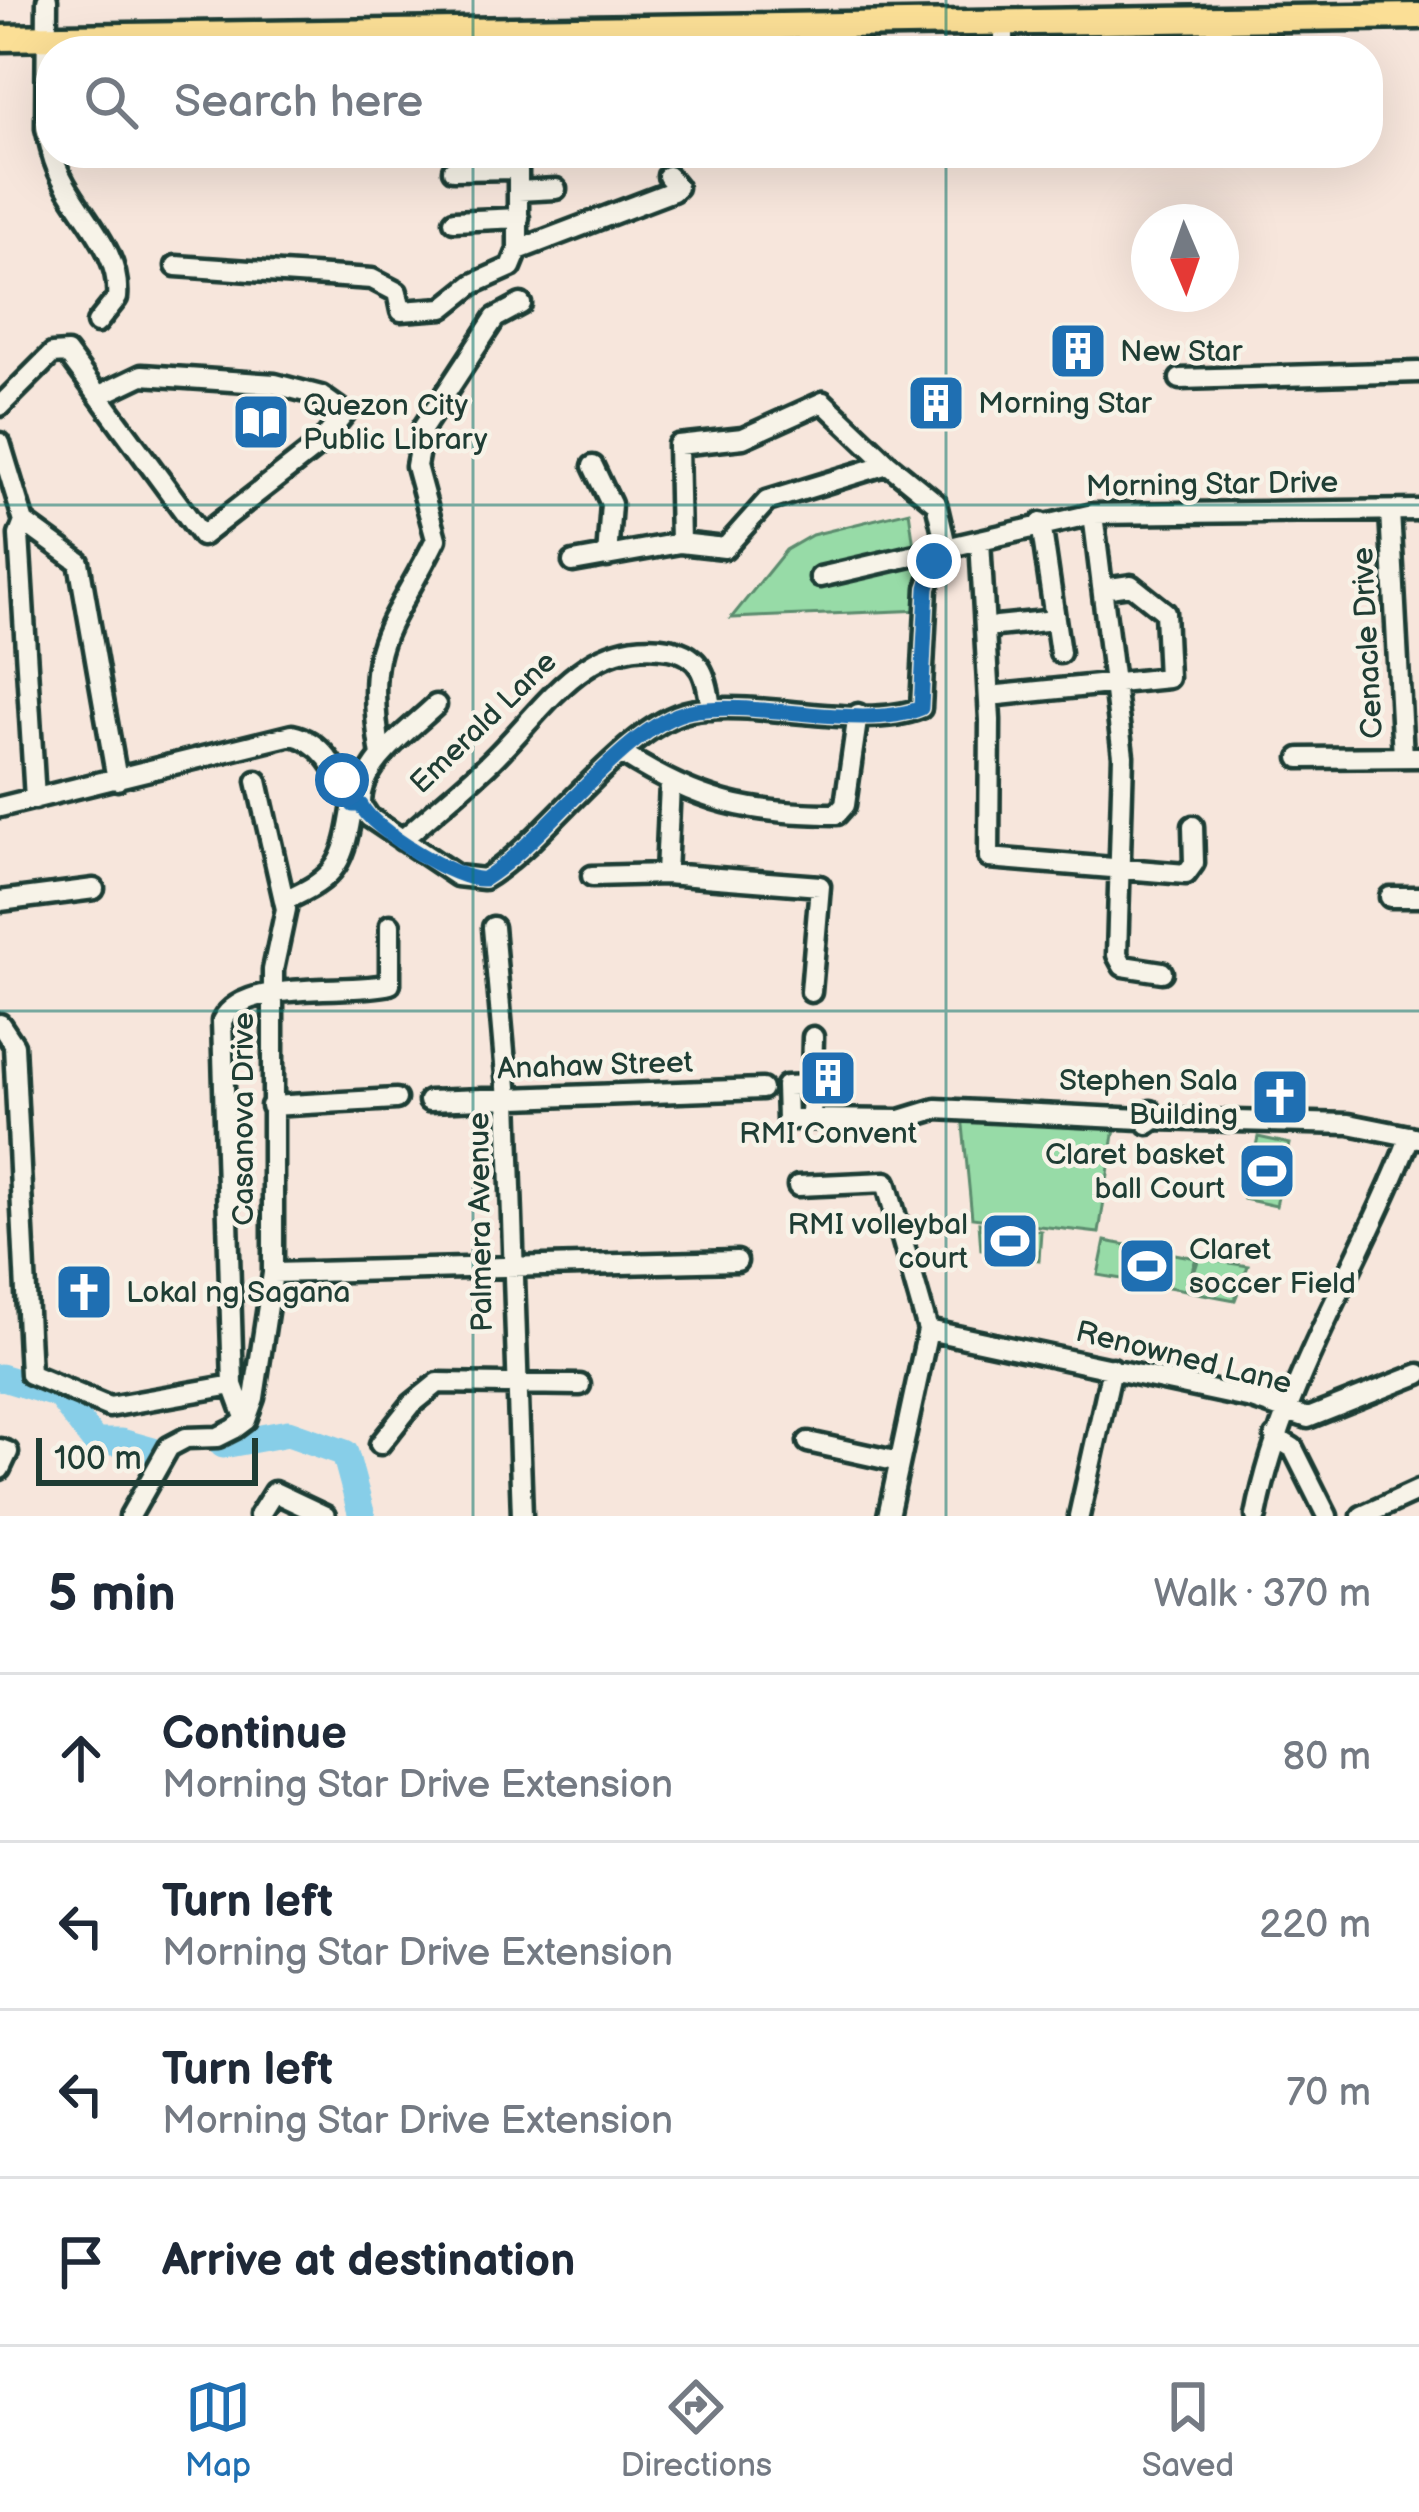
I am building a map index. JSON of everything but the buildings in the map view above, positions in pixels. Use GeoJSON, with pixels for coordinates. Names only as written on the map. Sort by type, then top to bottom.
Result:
{"type":"FeatureCollection","features":[{"type":"Feature","properties":{"kind":"main road"},"geometry":{"type":"LineString","coordinates":[[687,36],[1370,8],[1419,16]]}},
{"type":"Feature","properties":{"kind":"main road"},"geometry":{"type":"LineString","coordinates":[[0,38],[36,37]]}},
{"type":"Feature","properties":{"kind":"street"},"geometry":{"type":"LineString","coordinates":[[46,36],[47,0]]}},
{"type":"Feature","properties":{"kind":"street"},"geometry":{"type":"LineString","coordinates":[[1004,23],[1004,36]]}},
{"type":"Feature","properties":{"kind":"street"},"geometry":{"type":"LineString","coordinates":[[56,168],[115,264],[117,298],[97,323]]}},
{"type":"Feature","properties":{"kind":"street"},"geometry":{"type":"LineString","coordinates":[[453,170],[467,168]]}},
{"type":"Feature","properties":{"kind":"street"},"geometry":{"type":"LineString","coordinates":[[176,266],[372,279],[397,292],[400,310],[429,311],[511,267],[518,250],[518,168]]}},
{"type":"Feature","properties":{"kind":"street"},"geometry":{"type":"LineString","coordinates":[[518,250],[674,191],[677,187],[668,176]]}},
{"type":"Feature","properties":{"kind":"street"},"geometry":{"type":"LineString","coordinates":[[518,191],[556,189]]}},
{"type":"Feature","properties":{"kind":"street"},"geometry":{"type":"LineString","coordinates":[[454,220],[519,218]]}},
{"type":"Feature","properties":{"kind":"street"},"geometry":{"type":"LineString","coordinates":[[381,756],[375,654],[393,609],[436,538],[416,466],[423,428],[495,318],[521,304]]}},
{"type":"Feature","properties":{"kind":"street"},"geometry":{"type":"LineString","coordinates":[[0,406],[52,354],[67,353],[202,536],[320,444],[345,413],[321,396],[275,384],[142,376],[100,395]]}},
{"type":"Feature","properties":{"kind":"street"},"geometry":{"type":"LineString","coordinates":[[1180,379],[1419,373]]}},
{"type":"Feature","properties":{"kind":"street"},"geometry":{"type":"LineString","coordinates":[[0,807],[117,780],[222,748],[278,737],[308,739],[333,766],[357,805],[457,876],[484,879],[624,755],[676,716],[711,710],[915,711],[924,702],[927,588],[944,551],[935,503],[823,402],[743,438],[678,445],[680,543]]}},
{"type":"Feature","properties":{"kind":"street"},"geometry":{"type":"LineString","coordinates":[[0,443],[24,522],[79,562],[117,780]]}},
{"type":"Feature","properties":{"kind":"street"},"geometry":{"type":"LineString","coordinates":[[573,562],[680,543],[725,548],[767,501],[889,464]]}},
{"type":"Feature","properties":{"kind":"street"},"geometry":{"type":"LineString","coordinates":[[593,466],[611,504],[607,557]]}},
{"type":"Feature","properties":{"kind":"street","name":"Morning Star Drive"},"geometry":{"type":"LineString","coordinates":[[820,577],[1093,514],[1419,510]]}},
{"type":"Feature","properties":{"kind":"street","name":"Cenacle Drive"},"geometry":{"type":"LineString","coordinates":[[1390,511],[1396,631],[1411,757]]}},
{"type":"Feature","properties":{"kind":"street"},"geometry":{"type":"LineString","coordinates":[[1093,514],[1116,687],[1123,792],[1117,955],[1123,965],[1162,972]]}},
{"type":"Feature","properties":{"kind":"street"},"geometry":{"type":"LineString","coordinates":[[24,522],[19,535],[35,799]]}},
{"type":"Feature","properties":{"kind":"street"},"geometry":{"type":"LineString","coordinates":[[1041,523],[1060,653]]}},
{"type":"Feature","properties":{"kind":"street"},"geometry":{"type":"LineString","coordinates":[[980,540],[992,781],[988,858],[1121,871],[1190,872],[1193,826]]}},
{"type":"Feature","properties":{"kind":"street"},"geometry":{"type":"LineString","coordinates":[[999,695],[1168,679],[1165,612],[1132,585],[1103,589]]}},
{"type":"Feature","properties":{"kind":"street"},"geometry":{"type":"LineString","coordinates":[[997,626],[1055,620]]}},
{"type":"Feature","properties":{"kind":"street"},"geometry":{"type":"LineString","coordinates":[[1396,631],[1418,630]]}},
{"type":"Feature","properties":{"kind":"street","name":"Emerald Lane"},"geometry":{"type":"LineString","coordinates":[[402,840],[489,764],[550,698],[606,652],[640,647],[682,651],[705,672],[711,710]]}},
{"type":"Feature","properties":{"kind":"street"},"geometry":{"type":"LineString","coordinates":[[284,902],[335,871],[364,787],[381,756],[436,706]]}},
{"type":"Feature","properties":{"kind":"street"},"geometry":{"type":"LineString","coordinates":[[624,755],[670,784],[718,805],[837,814],[844,805],[858,714]]}},
{"type":"Feature","properties":{"kind":"street"},"geometry":{"type":"LineString","coordinates":[[1300,758],[1411,757]]}},
{"type":"Feature","properties":{"kind":"street"},"geometry":{"type":"LineString","coordinates":[[257,781],[284,902],[274,992],[390,984],[390,925]]}},
{"type":"Feature","properties":{"kind":"street"},"geometry":{"type":"LineString","coordinates":[[666,874],[670,784]]}},
{"type":"Feature","properties":{"kind":"street"},"geometry":{"type":"LineString","coordinates":[[592,876],[666,874],[820,886],[811,992]]}},
{"type":"Feature","properties":{"kind":"street"},"geometry":{"type":"LineString","coordinates":[[0,901],[94,890]]}},
{"type":"Feature","properties":{"kind":"street"},"geometry":{"type":"LineString","coordinates":[[1390,897],[1419,896]]}},
{"type":"Feature","properties":{"kind":"street","name":"Palmera Avenue"},"geometry":{"type":"LineString","coordinates":[[493,926],[508,1098],[510,1267],[522,1516]]}},
{"type":"Feature","properties":{"kind":"street","name":"Casanova Drive"},"geometry":{"type":"LineString","coordinates":[[274,992],[273,1273],[246,1420],[233,1385],[223,1022],[232,1009],[274,992]]}},
{"type":"Feature","properties":{"kind":"street"},"geometry":{"type":"LineString","coordinates":[[0,1024],[14,1045],[8,1126],[30,1374],[109,1407],[233,1385]]}},
{"type":"Feature","properties":{"kind":"street"},"geometry":{"type":"LineString","coordinates":[[812,1037],[811,1119],[900,1120],[935,1109],[1348,1124],[1414,1137],[1286,1410],[1256,1516]]}},
{"type":"Feature","properties":{"kind":"street","name":"Anahaw Street"},"geometry":{"type":"LineString","coordinates":[[429,1101],[762,1088]]}},
{"type":"Feature","properties":{"kind":"street"},"geometry":{"type":"LineString","coordinates":[[271,1106],[396,1100]]}},
{"type":"Feature","properties":{"kind":"street"},"geometry":{"type":"LineString","coordinates":[[798,1186],[886,1181],[928,1330],[887,1516]]}},
{"type":"Feature","properties":{"kind":"street"},"geometry":{"type":"LineString","coordinates":[[0,1230],[21,1232]]}},
{"type":"Feature","properties":{"kind":"street"},"geometry":{"type":"LineString","coordinates":[[273,1273],[737,1261]]}},
{"type":"Feature","properties":{"kind":"street","name":"Renowned Lane"},"geometry":{"type":"LineString","coordinates":[[928,1330],[1319,1418],[1419,1374]]}},
{"type":"Feature","properties":{"kind":"street"},"geometry":{"type":"LineString","coordinates":[[1079,1516],[1112,1369]]}},
{"type":"Feature","properties":{"kind":"street"},"geometry":{"type":"LineString","coordinates":[[380,1444],[412,1404],[439,1383],[580,1384]]}},
{"type":"Feature","properties":{"kind":"street"},"geometry":{"type":"LineString","coordinates":[[130,1516],[169,1448],[186,1438],[218,1438],[246,1420]]}},
{"type":"Feature","properties":{"kind":"street"},"geometry":{"type":"LineString","coordinates":[[1275,1437],[1293,1448],[1327,1516]]}},
{"type":"Feature","properties":{"kind":"street"},"geometry":{"type":"LineString","coordinates":[[808,1442],[899,1462]]}},
{"type":"Feature","properties":{"kind":"street"},"geometry":{"type":"LineString","coordinates":[[1362,1516],[1419,1490]]}},
{"type":"Feature","properties":{"kind":"street"},"geometry":{"type":"LineString","coordinates":[[259,1516],[274,1492],[325,1516]]}},
{"type":"Feature","properties":{"kind":"green space"},"geometry":{"type":"Polygon","coordinates":[[[909,511],[923,610],[731,618],[786,550],[812,535],[909,511]]]}},
{"type":"Feature","properties":{"kind":"green space"},"geometry":{"type":"Polygon","coordinates":[[[962,1115],[1116,1121],[1099,1233],[972,1218],[962,1115]]]}},
{"type":"Feature","properties":{"kind":"green space","name":"Claret basket ball Court"},"geometry":{"type":"Polygon","coordinates":[[[1258,1137],[1290,1144],[1276,1206],[1244,1199],[1258,1137]]]}},
{"type":"Feature","properties":{"kind":"green space","name":"RMI volleybal court"},"geometry":{"type":"Polygon","coordinates":[[[979,1223],[1041,1231],[1039,1260],[981,1250],[979,1223]]]}},
{"type":"Feature","properties":{"kind":"green space","name":"Claret soccer Field"},"geometry":{"type":"Polygon","coordinates":[[[1105,1241],[1196,1258],[1186,1290],[1098,1275],[1105,1241]]]}},
{"type":"Feature","properties":{"kind":"green space"},"geometry":{"type":"Polygon","coordinates":[[[1199,1258],[1248,1266],[1235,1300],[1188,1291],[1199,1258]]]}},
{"type":"Feature","properties":{"kind":"waterway"},"geometry":{"type":"LineString","coordinates":[[0,1377],[59,1395],[95,1442],[121,1442],[153,1451]]}},
{"type":"Feature","properties":{"kind":"waterway"},"geometry":{"type":"LineString","coordinates":[[223,1445],[288,1433],[345,1453],[362,1516]]}},
{"type":"Feature","properties":{"kind":"place","name":"New Star"},"geometry":{"type":"Point","coordinates":[1078,351]}},
{"type":"Feature","properties":{"kind":"place","name":"Morning Star"},"geometry":{"type":"Point","coordinates":[936,403]}},
{"type":"Feature","properties":{"kind":"place","name":"Quezon City Public Library"},"geometry":{"type":"Point","coordinates":[261,422]}},
{"type":"Feature","properties":{"kind":"place","name":"RMI Convent"},"geometry":{"type":"Point","coordinates":[828,1078]}},
{"type":"Feature","properties":{"kind":"place","name":"Stephen Sala Building"},"geometry":{"type":"Point","coordinates":[1280,1097]}},
{"type":"Feature","properties":{"kind":"place","name":"Claret basket ball Court"},"geometry":{"type":"Point","coordinates":[1267,1171]}},
{"type":"Feature","properties":{"kind":"place","name":"RMI volleybal court"},"geometry":{"type":"Point","coordinates":[1010,1241]}},
{"type":"Feature","properties":{"kind":"place","name":"Claret soccer Field"},"geometry":{"type":"Point","coordinates":[1147,1266]}},
{"type":"Feature","properties":{"kind":"place","name":"Lokal ng Sagana"},"geometry":{"type":"Point","coordinates":[84,1292]}},
{"type":"Feature","properties":{"kind":"route"},"geometry":{"type":"LineString","coordinates":[[342,780],[353,805],[361,805],[383,828],[457,876],[484,879],[642,737],[676,716],[711,710],[858,714],[921,708],[926,695],[927,588],[934,561]]}}]}
